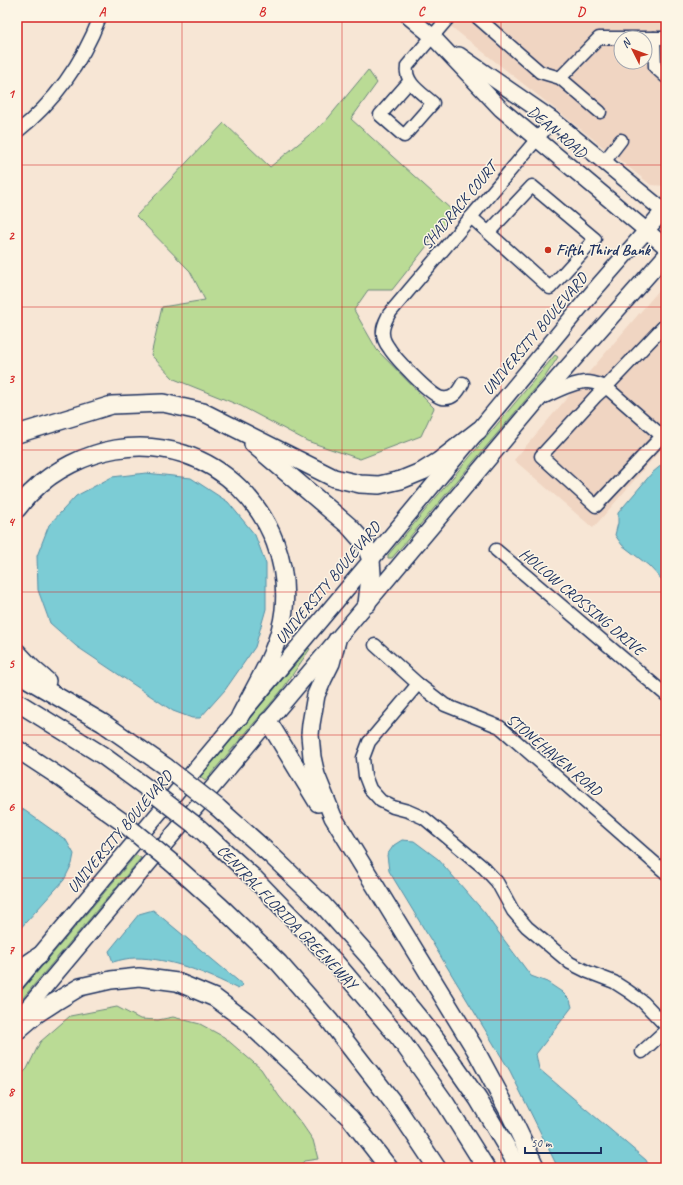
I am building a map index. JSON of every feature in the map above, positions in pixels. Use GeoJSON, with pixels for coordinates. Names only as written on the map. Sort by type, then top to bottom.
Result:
{"type":"FeatureCollection","features":[{"type":"Feature","properties":{"kind":"highway"},"geometry":{"type":"LineString","coordinates":[[17,434],[112,404],[163,403],[203,412],[334,478],[360,484],[379,485],[401,480],[422,471],[439,461],[479,430]]}},
{"type":"Feature","properties":{"kind":"highway"},"geometry":{"type":"LineString","coordinates":[[234,428],[349,526],[365,544],[371,560],[372,574],[367,604]]}},
{"type":"Feature","properties":{"kind":"highway"},"geometry":{"type":"LineString","coordinates":[[17,509],[34,490],[62,468],[88,457],[115,449],[142,447],[170,451],[199,460],[223,473],[238,486],[258,509],[271,534],[281,563],[284,588],[284,611],[277,642],[240,716]]}},
{"type":"Feature","properties":{"kind":"highway"},"geometry":{"type":"LineString","coordinates":[[336,640],[331,663],[316,695],[312,717],[310,735],[312,757],[316,775],[333,817],[475,1049],[510,1114],[536,1168]]}},
{"type":"Feature","properties":{"kind":"highway"},"geometry":{"type":"LineString","coordinates":[[17,652],[37,672],[103,723],[166,767],[217,807],[272,856],[322,904],[370,958],[436,1039],[478,1099],[519,1168]]}},
{"type":"Feature","properties":{"kind":"highway"},"geometry":{"type":"LineString","coordinates":[[17,673],[103,723]]}},
{"type":"Feature","properties":{"kind":"highway","name":"CENTRAL FLORIDA GREENEWAY"},"geometry":{"type":"LineString","coordinates":[[17,702],[102,755],[147,788],[200,829],[253,877],[336,963],[400,1039],[446,1104],[486,1168]]}},
{"type":"Feature","properties":{"kind":"highway"},"geometry":{"type":"LineString","coordinates":[[268,721],[317,802],[333,817]]}},
{"type":"Feature","properties":{"kind":"highway"},"geometry":{"type":"LineString","coordinates":[[17,749],[121,821],[172,863],[221,907],[279,963],[324,1014],[395,1106],[437,1168]]}},
{"type":"Feature","properties":{"kind":"highway"},"geometry":{"type":"LineString","coordinates":[[17,971],[39,956]]}},
{"type":"Feature","properties":{"kind":"highway"},"geometry":{"type":"LineString","coordinates":[[17,1031],[44,1009],[80,987],[111,980],[139,977],[177,982],[215,998],[246,1021],[350,1118],[389,1168]]}},
{"type":"Feature","properties":{"kind":"main road","name":"DEAN ROAD"},"geometry":{"type":"LineString","coordinates":[[409,17],[432,36],[553,120],[665,211]]}},
{"type":"Feature","properties":{"kind":"main road","name":"DEAN ROAD"},"geometry":{"type":"LineString","coordinates":[[432,36],[501,109],[666,247]]}},
{"type":"Feature","properties":{"kind":"main road","name":"UNIVERSITY BOULEVARD"},"geometry":{"type":"LineString","coordinates":[[17,982],[371,560],[593,292],[665,211]]}},
{"type":"Feature","properties":{"kind":"main road"},"geometry":{"type":"LineString","coordinates":[[17,1020],[539,399],[666,255]]}},
{"type":"Feature","properties":{"kind":"street"},"geometry":{"type":"LineString","coordinates":[[17,132],[45,107],[68,79],[86,49],[100,17]]}},
{"type":"Feature","properties":{"kind":"street"},"geometry":{"type":"LineString","coordinates":[[409,82],[380,115],[404,136],[433,103],[409,82],[405,73],[407,66],[449,17]]}},
{"type":"Feature","properties":{"kind":"street"},"geometry":{"type":"LineString","coordinates":[[477,17],[540,72],[560,78],[600,112]]}},
{"type":"Feature","properties":{"kind":"street"},"geometry":{"type":"LineString","coordinates":[[560,78],[599,38],[660,38],[655,67],[666,77]]}},
{"type":"Feature","properties":{"kind":"street","name":"SHADRACK COURT"},"geometry":{"type":"LineString","coordinates":[[463,383],[453,396],[447,398],[436,396],[397,358],[384,341],[382,333],[383,327],[389,314],[553,120]]}},
{"type":"Feature","properties":{"kind":"street"},"geometry":{"type":"LineString","coordinates":[[604,162],[621,140]]}},
{"type":"Feature","properties":{"kind":"street"},"geometry":{"type":"LineString","coordinates":[[471,217],[490,232],[550,288],[595,238],[532,186],[490,232]]}},
{"type":"Feature","properties":{"kind":"street"},"geometry":{"type":"LineString","coordinates":[[539,399],[578,383],[592,382],[606,387],[664,436],[596,506],[541,456],[606,387],[666,324]]}},
{"type":"Feature","properties":{"kind":"street","name":"HOLLOW CROSSING DRIVE"},"geometry":{"type":"LineString","coordinates":[[496,550],[666,695]]}},
{"type":"Feature","properties":{"kind":"street","name":"STONEHAVEN ROAD"},"geometry":{"type":"LineString","coordinates":[[375,645],[418,684],[445,705],[500,727],[666,873]]}},
{"type":"Feature","properties":{"kind":"street"},"geometry":{"type":"LineString","coordinates":[[418,684],[369,742],[363,758],[365,776],[370,789],[381,802],[393,807],[408,810],[424,818],[484,868],[497,882],[513,911],[527,927],[570,963],[614,982],[628,991],[643,1002],[666,1026]]}},
{"type":"Feature","properties":{"kind":"street"},"geometry":{"type":"LineString","coordinates":[[642,1052],[666,1030]]}},
{"type":"Feature","properties":{"kind":"shaded area"},"geometry":{"type":"Polygon","coordinates":[[[439,17],[666,17],[666,186],[651,185],[439,17]]]}},
{"type":"Feature","properties":{"kind":"shaded area"},"geometry":{"type":"Polygon","coordinates":[[[666,282],[666,448],[662,448],[593,528],[514,460],[666,282]]]}},
{"type":"Feature","properties":{"kind":"green space"},"geometry":{"type":"Polygon","coordinates":[[[368,70],[377,83],[351,119],[454,212],[392,290],[368,290],[354,310],[377,350],[434,408],[421,436],[360,459],[307,441],[241,406],[174,379],[151,355],[162,307],[205,300],[190,271],[136,216],[224,123],[270,167],[325,122],[368,70]]]}},
{"type":"Feature","properties":{"kind":"green space"},"geometry":{"type":"Polygon","coordinates":[[[555,355],[558,357],[545,377],[392,558],[388,558],[388,555],[555,355]]]}},
{"type":"Feature","properties":{"kind":"green space"},"geometry":{"type":"Polygon","coordinates":[[[309,648],[310,649],[282,690],[205,781],[200,777],[309,648]]]}},
{"type":"Feature","properties":{"kind":"green space"},"geometry":{"type":"Polygon","coordinates":[[[136,855],[141,858],[17,1005],[17,996],[136,855]]]}},
{"type":"Feature","properties":{"kind":"green space"},"geometry":{"type":"Polygon","coordinates":[[[117,1007],[140,1019],[158,1020],[173,1017],[200,1024],[224,1037],[261,1069],[279,1096],[313,1140],[318,1159],[304,1161],[298,1168],[17,1168],[17,1079],[27,1069],[40,1042],[70,1016],[117,1007]]]}},
{"type":"Feature","properties":{"kind":"water"},"geometry":{"type":"Polygon","coordinates":[[[664,463],[666,464],[666,584],[648,565],[622,545],[615,535],[618,523],[618,513],[652,473],[664,463]]]}},
{"type":"Feature","properties":{"kind":"water"},"geometry":{"type":"Polygon","coordinates":[[[146,473],[191,478],[228,502],[255,535],[266,564],[266,609],[255,647],[225,690],[200,718],[192,718],[173,711],[76,646],[50,623],[38,590],[37,556],[49,525],[76,496],[112,477],[146,473]]]}},
{"type":"Feature","properties":{"kind":"water"},"geometry":{"type":"Polygon","coordinates":[[[17,805],[66,840],[74,854],[72,864],[64,880],[17,932],[17,805]]]}},
{"type":"Feature","properties":{"kind":"water"},"geometry":{"type":"Polygon","coordinates":[[[402,840],[414,841],[438,859],[485,913],[531,976],[547,982],[562,992],[570,1000],[572,1007],[536,1054],[539,1069],[646,1160],[650,1168],[558,1168],[510,1071],[389,871],[387,855],[394,845],[402,840]]]}},
{"type":"Feature","properties":{"kind":"water"},"geometry":{"type":"Polygon","coordinates":[[[153,910],[243,985],[238,989],[201,972],[162,961],[135,958],[113,962],[109,951],[139,914],[153,910]]]}},
{"type":"Feature","properties":{"kind":"place","name":"Fifth Third Bank"},"geometry":{"type":"Point","coordinates":[548,250]}}]}
